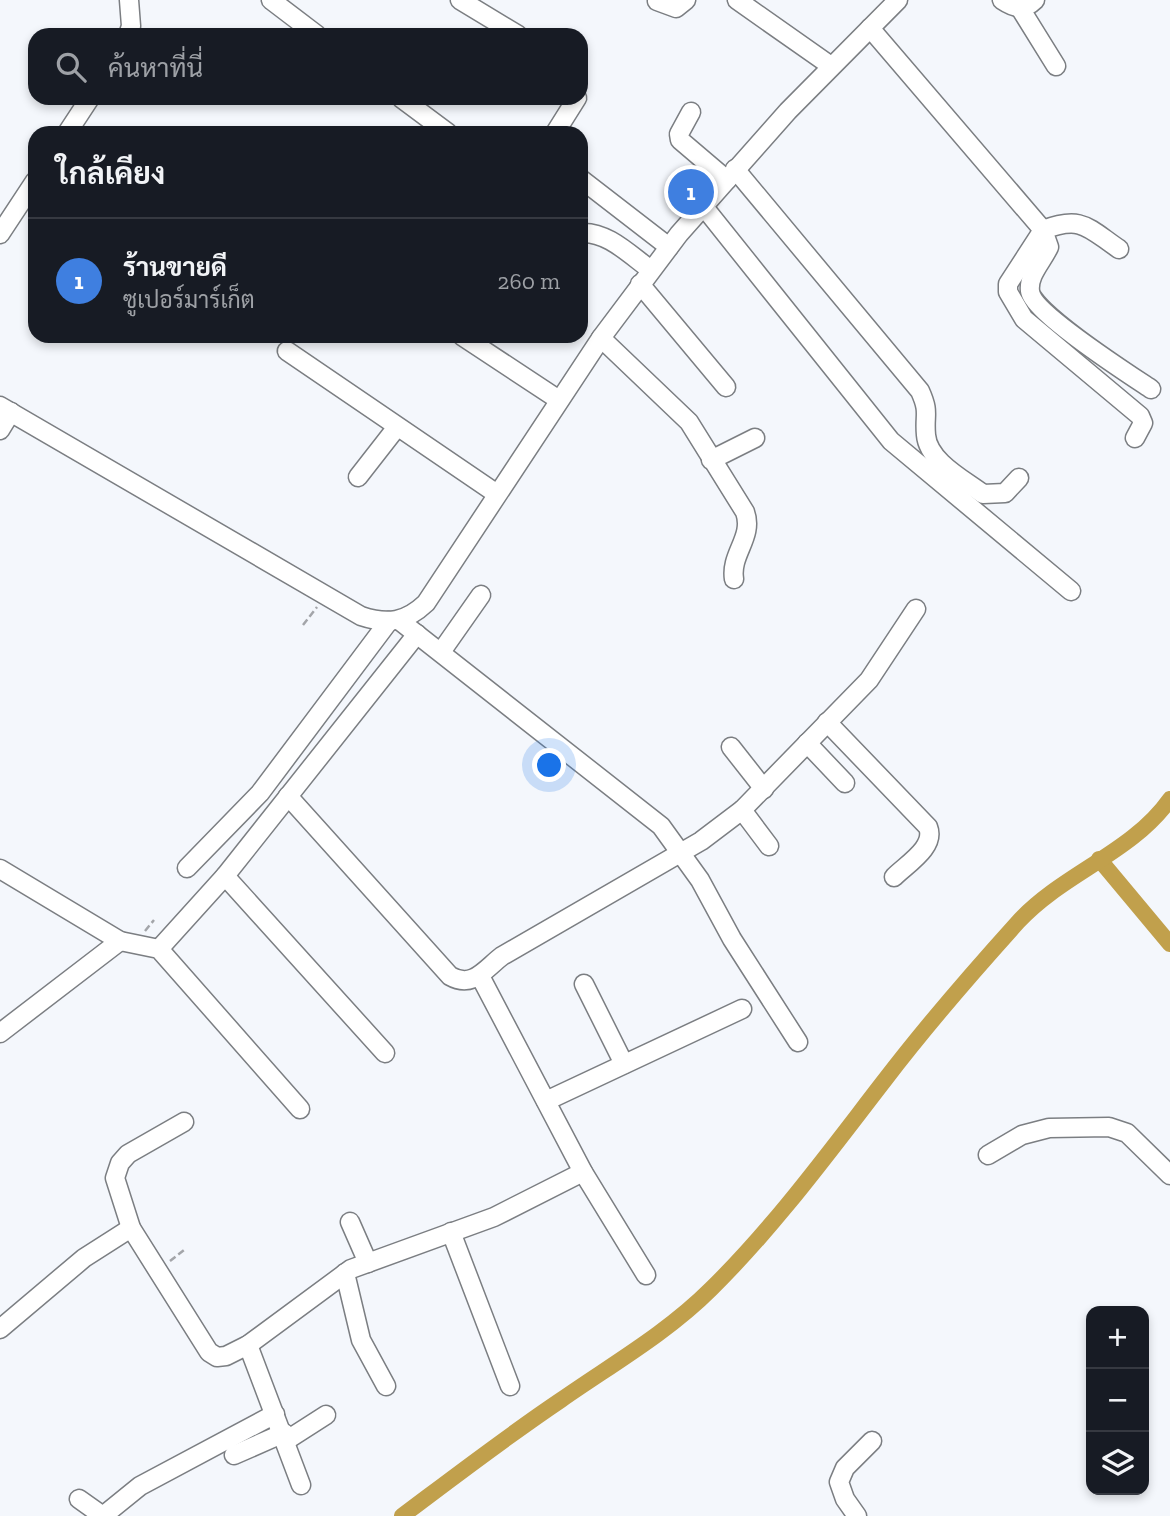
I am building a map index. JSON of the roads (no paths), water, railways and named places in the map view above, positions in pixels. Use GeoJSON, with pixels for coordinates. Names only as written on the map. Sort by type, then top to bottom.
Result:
{"type":"FeatureCollection","features":[{"type":"Feature","properties":{"kind":"street"},"geometry":{"type":"LineString","coordinates":[[128,28],[129,0]]}},
{"type":"Feature","properties":{"kind":"street"},"geometry":{"type":"LineString","coordinates":[[271,0],[308,28]]}},
{"type":"Feature","properties":{"kind":"street"},"geometry":{"type":"LineString","coordinates":[[460,0],[506,28]]}},
{"type":"Feature","properties":{"kind":"street"},"geometry":{"type":"LineString","coordinates":[[657,1],[676,8],[686,0]]}},
{"type":"Feature","properties":{"kind":"street"},"geometry":{"type":"LineString","coordinates":[[737,0],[831,66]]}},
{"type":"Feature","properties":{"kind":"street"},"geometry":{"type":"LineString","coordinates":[[187,868],[260,793],[395,621],[426,603],[601,338],[669,247],[831,66],[898,0]]}},
{"type":"Feature","properties":{"kind":"street"},"geometry":{"type":"LineString","coordinates":[[1002,0],[1012,7],[1027,4],[1056,66]]}},
{"type":"Feature","properties":{"kind":"street"},"geometry":{"type":"LineString","coordinates":[[870,28],[1044,230],[1049,247],[1030,281],[1035,303],[1079,339],[1151,389]]}},
{"type":"Feature","properties":{"kind":"street"},"geometry":{"type":"LineString","coordinates":[[72,126],[85,105]]}},
{"type":"Feature","properties":{"kind":"street"},"geometry":{"type":"LineString","coordinates":[[410,105],[439,126]]}},
{"type":"Feature","properties":{"kind":"street"},"geometry":{"type":"LineString","coordinates":[[559,126],[573,105]]}},
{"type":"Feature","properties":{"kind":"street"},"geometry":{"type":"LineString","coordinates":[[691,112],[679,134],[680,140],[731,175],[920,391],[928,410],[926,435],[930,452],[983,494],[1005,494],[1019,478]]}},
{"type":"Feature","properties":{"kind":"street"},"geometry":{"type":"LineString","coordinates":[[588,184],[669,247]]}},
{"type":"Feature","properties":{"kind":"street"},"geometry":{"type":"LineString","coordinates":[[0,234],[28,192]]}},
{"type":"Feature","properties":{"kind":"street"},"geometry":{"type":"LineString","coordinates":[[704,206],[891,441],[1071,591]]}},
{"type":"Feature","properties":{"kind":"street"},"geometry":{"type":"LineString","coordinates":[[1119,249],[1084,225],[1065,222],[1044,230],[1008,284],[1008,292],[1024,319],[1140,416],[1143,424],[1135,438]]}},
{"type":"Feature","properties":{"kind":"street"},"geometry":{"type":"LineString","coordinates":[[588,232],[605,237],[645,277],[726,387]]}},
{"type":"Feature","properties":{"kind":"street"},"geometry":{"type":"LineString","coordinates":[[601,338],[689,422],[748,519],[746,537],[732,568],[734,579]]}},
{"type":"Feature","properties":{"kind":"street"},"geometry":{"type":"LineString","coordinates":[[473,343],[559,400]]}},
{"type":"Feature","properties":{"kind":"street"},"geometry":{"type":"LineString","coordinates":[[287,351],[497,494]]}},
{"type":"Feature","properties":{"kind":"street"},"geometry":{"type":"LineString","coordinates":[[0,430],[6,409],[325,596],[362,616],[395,621],[441,652],[661,826],[681,851],[732,939],[798,1042]]}},
{"type":"Feature","properties":{"kind":"street"},"geometry":{"type":"LineString","coordinates":[[358,477],[397,427]]}},
{"type":"Feature","properties":{"kind":"street"},"geometry":{"type":"LineString","coordinates":[[711,460],[755,438]]}},
{"type":"Feature","properties":{"kind":"street"},"geometry":{"type":"LineString","coordinates":[[441,652],[481,595]]}},
{"type":"Feature","properties":{"kind":"street"},"geometry":{"type":"LineString","coordinates":[[288,796],[450,976],[460,982],[480,976],[502,956],[681,851],[742,810],[869,680],[916,609]]}},
{"type":"Feature","properties":{"kind":"street"},"geometry":{"type":"LineString","coordinates":[[159,949],[225,876],[417,634]]}},
{"type":"Feature","properties":{"kind":"street"},"geometry":{"type":"LineString","coordinates":[[827,722],[928,827],[931,834],[929,843],[894,877]]}},
{"type":"Feature","properties":{"kind":"street"},"geometry":{"type":"LineString","coordinates":[[807,743],[845,783]]}},
{"type":"Feature","properties":{"kind":"street"},"geometry":{"type":"LineString","coordinates":[[731,747],[764,789]]}},
{"type":"Feature","properties":{"kind":"street"},"geometry":{"type":"LineString","coordinates":[[742,810],[769,846]]}},
{"type":"Feature","properties":{"kind":"street"},"geometry":{"type":"LineString","coordinates":[[0,869],[120,941],[159,949],[300,1109]]}},
{"type":"Feature","properties":{"kind":"street"},"geometry":{"type":"LineString","coordinates":[[225,876],[385,1053]]}},
{"type":"Feature","properties":{"kind":"street"},"geometry":{"type":"LineString","coordinates":[[0,1033],[120,941]]}},
{"type":"Feature","properties":{"kind":"street"},"geometry":{"type":"LineString","coordinates":[[480,976],[583,1172],[646,1275]]}},
{"type":"Feature","properties":{"kind":"street"},"geometry":{"type":"LineString","coordinates":[[584,984],[624,1064]]}},
{"type":"Feature","properties":{"kind":"street"},"geometry":{"type":"LineString","coordinates":[[546,1101],[741,1009]]}},
{"type":"Feature","properties":{"kind":"street"},"geometry":{"type":"LineString","coordinates":[[184,1122],[128,1154],[120,1163],[115,1178],[131,1228],[209,1352],[217,1357],[226,1356],[248,1345],[345,1273],[494,1217],[583,1172]]}},
{"type":"Feature","properties":{"kind":"street"},"geometry":{"type":"LineString","coordinates":[[988,1155],[1023,1135],[1049,1128],[1109,1127],[1127,1133],[1168,1168]]}},
{"type":"Feature","properties":{"kind":"street"},"geometry":{"type":"LineString","coordinates":[[350,1222],[368,1263]]}},
{"type":"Feature","properties":{"kind":"street"},"geometry":{"type":"LineString","coordinates":[[0,1329],[84,1258],[131,1228]]}},
{"type":"Feature","properties":{"kind":"street"},"geometry":{"type":"LineString","coordinates":[[451,1232],[510,1386]]}},
{"type":"Feature","properties":{"kind":"street"},"geometry":{"type":"LineString","coordinates":[[345,1273],[357,1330],[386,1386]]}},
{"type":"Feature","properties":{"kind":"street"},"geometry":{"type":"LineString","coordinates":[[248,1345],[285,1436],[301,1485]]}},
{"type":"Feature","properties":{"kind":"street"},"geometry":{"type":"LineString","coordinates":[[79,1499],[103,1516],[140,1486],[275,1414]]}},
{"type":"Feature","properties":{"kind":"street"},"geometry":{"type":"LineString","coordinates":[[234,1455],[285,1436],[327,1415]]}},
{"type":"Feature","properties":{"kind":"street"},"geometry":{"type":"LineString","coordinates":[[857,1516],[845,1499],[839,1482],[845,1468],[872,1441]]}},
{"type":"Feature","properties":{"kind":"waterway"},"geometry":{"type":"LineString","coordinates":[[402,1516],[520,1428],[657,1334],[694,1305],[735,1265],[779,1214],[916,1040],[1018,922],[1055,890],[1137,834],[1170,799]]}},
{"type":"Feature","properties":{"kind":"waterway"},"geometry":{"type":"LineString","coordinates":[[1099,859],[1170,944]]}},
{"type":"Feature","properties":{"kind":"place","name":"ร้านขายดี"},"geometry":{"type":"Point","coordinates":[691,192]}}]}
